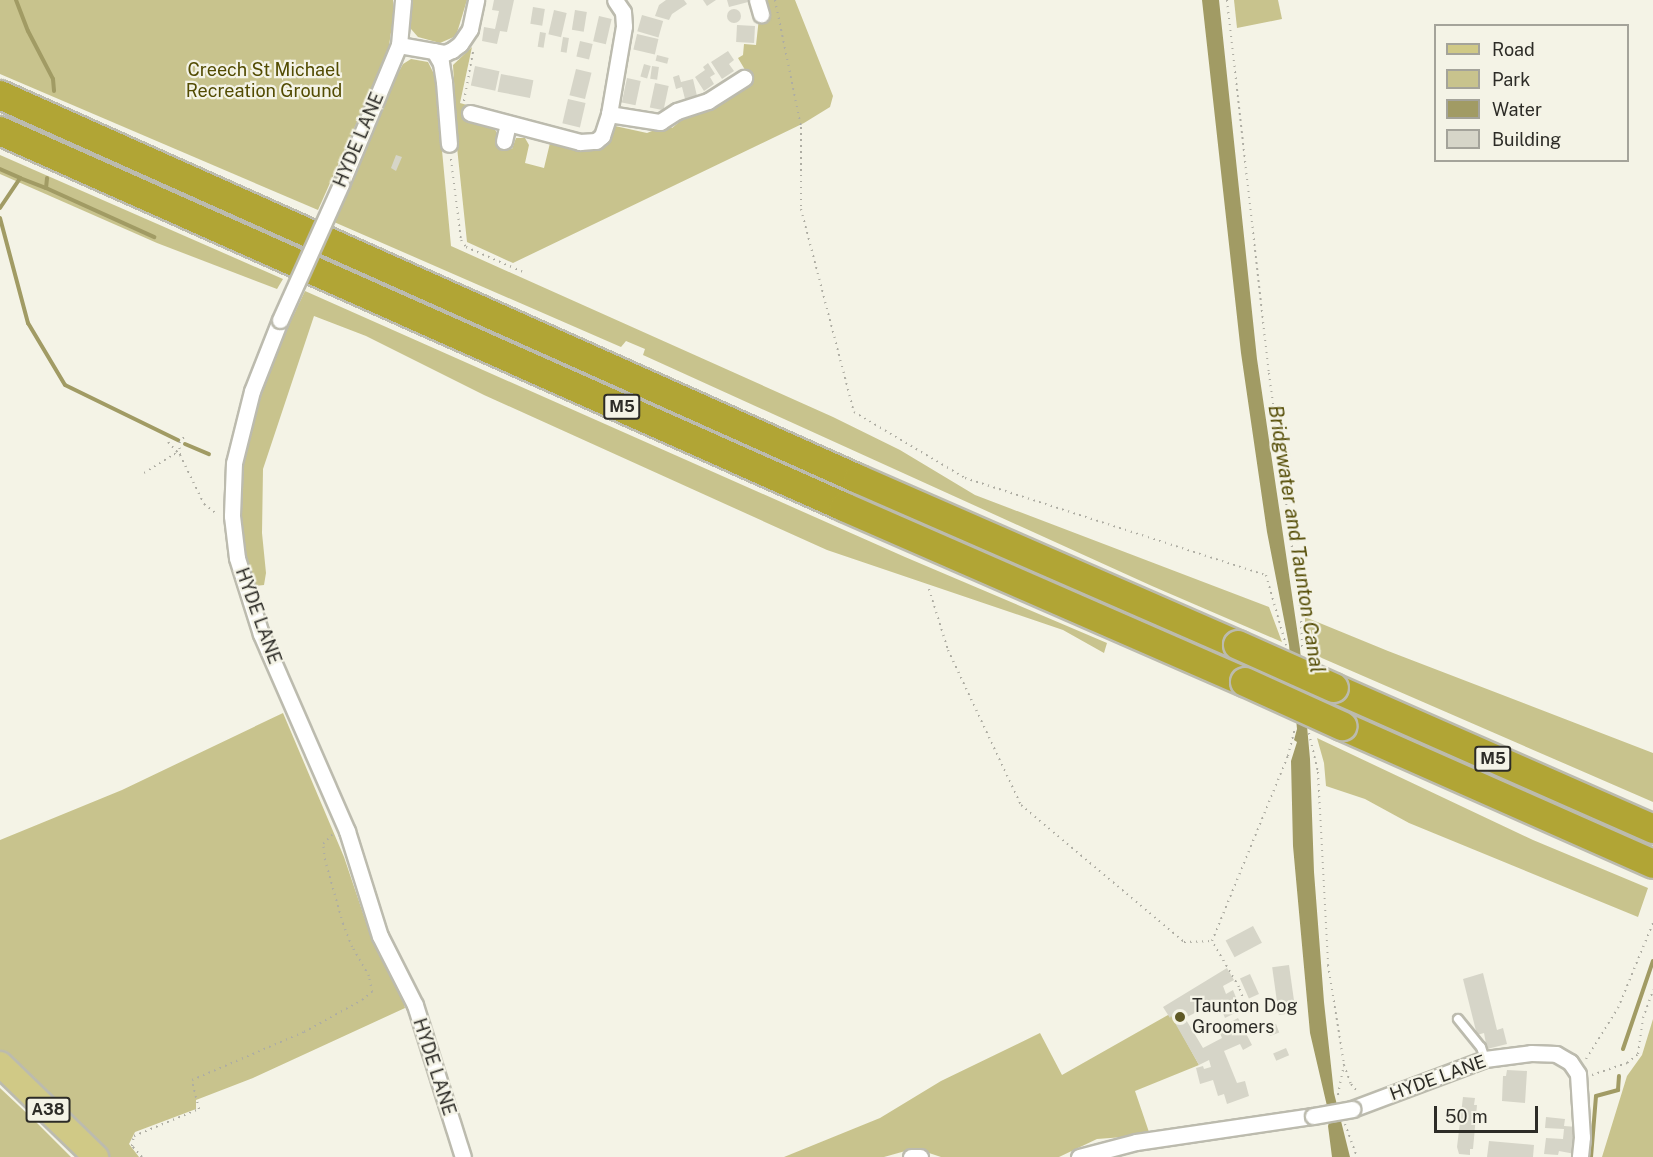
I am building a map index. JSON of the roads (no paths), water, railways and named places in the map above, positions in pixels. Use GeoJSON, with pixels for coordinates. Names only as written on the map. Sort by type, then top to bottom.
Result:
{"type":"FeatureCollection","features":[{"type":"Feature","properties":{"kind":"highway","name":"M5"},"geometry":{"type":"LineString","coordinates":[[0,95],[869,484],[1653,829]]}},
{"type":"Feature","properties":{"kind":"highway","name":"M5"},"geometry":{"type":"LineString","coordinates":[[0,131],[1653,864]]}},
{"type":"Feature","properties":{"kind":"main road","name":"A38"},"geometry":{"type":"LineString","coordinates":[[0,1064],[96,1157]]}},
{"type":"Feature","properties":{"kind":"street","name":"HYDE LANE"},"geometry":{"type":"LineString","coordinates":[[403,0],[399,45],[341,184],[280,320],[252,391],[239,434],[234,463],[232,516],[237,558],[251,609],[344,823],[380,936],[415,1005],[464,1157]]}},
{"type":"Feature","properties":{"kind":"street"},"geometry":{"type":"LineString","coordinates":[[399,45],[445,53],[452,50],[460,44],[470,29],[476,0]]}},
{"type":"Feature","properties":{"kind":"street"},"geometry":{"type":"LineString","coordinates":[[470,113],[591,142],[602,136],[609,114],[624,26],[623,12],[616,0]]}},
{"type":"Feature","properties":{"kind":"street"},"geometry":{"type":"LineString","coordinates":[[434,51],[441,63],[449,144]]}},
{"type":"Feature","properties":{"kind":"street"},"geometry":{"type":"LineString","coordinates":[[609,114],[660,122],[677,111],[708,101],[744,78]]}},
{"type":"Feature","properties":{"kind":"street"},"geometry":{"type":"LineString","coordinates":[[504,141],[508,123]]}},
{"type":"Feature","properties":{"kind":"street","name":"HYDE LANE"},"geometry":{"type":"LineString","coordinates":[[1079,1157],[1136,1142],[1352,1111],[1485,1059],[1530,1053],[1556,1054],[1569,1062],[1577,1076],[1582,1137],[1580,1157]]}},
{"type":"Feature","properties":{"kind":"street"},"geometry":{"type":"LineString","coordinates":[[910,1157],[920,1157]]}},
{"type":"Feature","properties":{"kind":"lane"},"geometry":{"type":"LineString","coordinates":[[1458,1019],[1481,1047],[1485,1059]]}},
{"type":"Feature","properties":{"kind":"water"},"geometry":{"type":"Polygon","coordinates":[[[1202,0],[1219,0],[1257,359],[1300,649],[1310,759],[1314,872],[1334,1093],[1350,1157],[1332,1157],[1328,1126],[1330,1119],[1310,1033],[1293,846],[1291,761],[1297,742],[1294,740],[1297,729],[1289,645],[1267,532],[1241,353],[1202,0]]]}},
{"type":"Feature","properties":{"kind":"waterway"},"geometry":{"type":"LineString","coordinates":[[16,0],[28,31],[53,79],[54,91]]}},
{"type":"Feature","properties":{"kind":"waterway"},"geometry":{"type":"LineString","coordinates":[[0,169],[20,178]]}},
{"type":"Feature","properties":{"kind":"waterway"},"geometry":{"type":"LineString","coordinates":[[0,208],[20,178],[46,188],[47,178]]}},
{"type":"Feature","properties":{"kind":"waterway"},"geometry":{"type":"LineString","coordinates":[[46,188],[154,237]]}},
{"type":"Feature","properties":{"kind":"waterway"},"geometry":{"type":"LineString","coordinates":[[0,218],[28,323],[65,385],[178,440]]}},
{"type":"Feature","properties":{"kind":"waterway"},"geometry":{"type":"LineString","coordinates":[[185,444],[209,454]]}},
{"type":"Feature","properties":{"kind":"waterway"},"geometry":{"type":"LineString","coordinates":[[1623,1049],[1653,961]]}},
{"type":"Feature","properties":{"kind":"waterway"},"geometry":{"type":"LineString","coordinates":[[1591,1157],[1596,1096],[1618,1090],[1619,1076]]}},
{"type":"Feature","properties":{"kind":"place","name":"Taunton Dog Groomers"},"geometry":{"type":"Point","coordinates":[1180,1017]}},
{"type":"Feature","properties":{"kind":"park label","name":"Creech St Michael Recreation Ground"},"geometry":{"type":"Point","coordinates":[264,82]}},
{"type":"Feature","properties":{"kind":"water label","name":"Bridgwater and Taunton Canal"},"geometry":{"type":"Point","coordinates":[1296,539]}}]}
